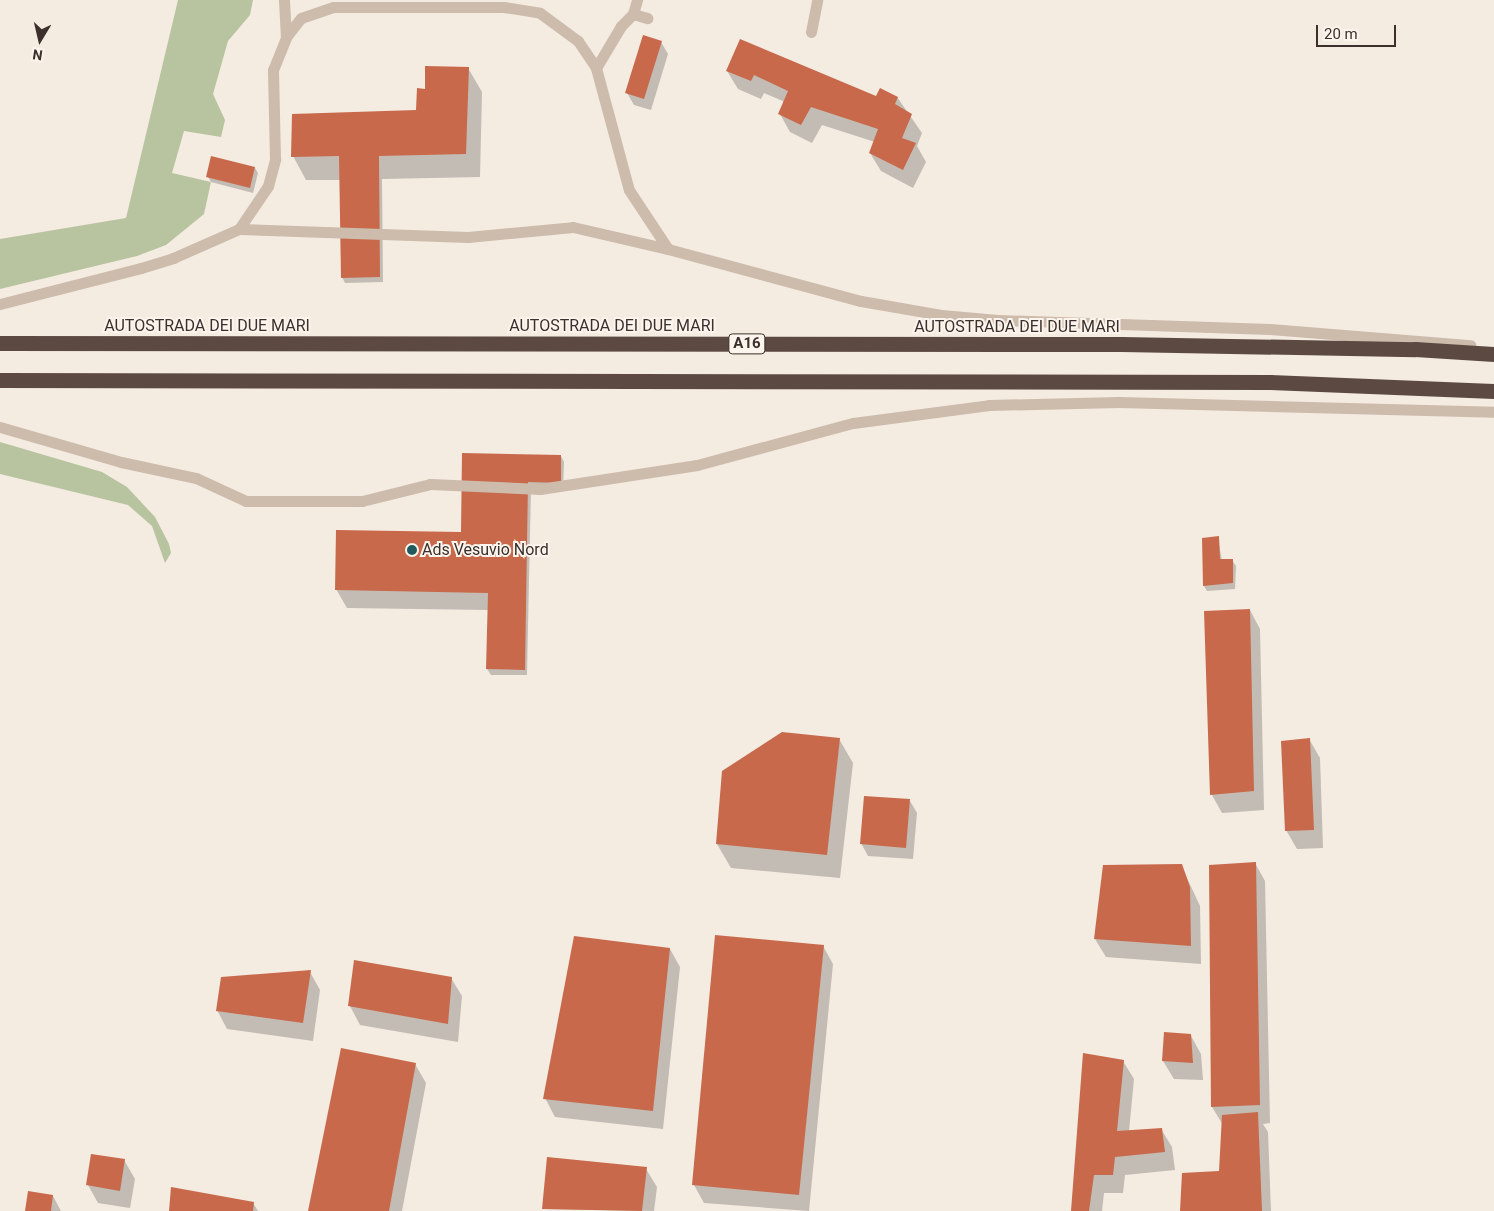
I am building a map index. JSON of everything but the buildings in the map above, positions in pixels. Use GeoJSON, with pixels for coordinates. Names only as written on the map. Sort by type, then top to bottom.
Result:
{"type":"FeatureCollection","features":[{"type":"Feature","properties":{"kind":"highway","name":"AUTOSTRADA DEI DUE MARI"},"geometry":{"type":"LineString","coordinates":[[0,343],[1131,344],[1415,349],[1494,354]]}},
{"type":"Feature","properties":{"kind":"highway"},"geometry":{"type":"LineString","coordinates":[[0,380],[1270,382],[1494,391]]}},
{"type":"Feature","properties":{"kind":"lane"},"geometry":{"type":"LineString","coordinates":[[284,0],[286,36]]}},
{"type":"Feature","properties":{"kind":"lane"},"geometry":{"type":"LineString","coordinates":[[596,68],[621,26],[633,14],[637,0]]}},
{"type":"Feature","properties":{"kind":"lane"},"geometry":{"type":"LineString","coordinates":[[811,32],[817,0]]}},
{"type":"Feature","properties":{"kind":"lane"},"geometry":{"type":"LineString","coordinates":[[239,229],[268,186],[275,159],[273,70],[286,36],[301,18],[333,6],[504,3],[540,13],[578,41],[596,68],[629,190],[668,249]]}},
{"type":"Feature","properties":{"kind":"lane"},"geometry":{"type":"LineString","coordinates":[[633,14],[647,18]]}},
{"type":"Feature","properties":{"kind":"lane"},"geometry":{"type":"LineString","coordinates":[[0,304],[173,258],[239,229],[468,237],[573,227],[668,249],[862,302],[941,315],[998,320],[1270,329],[1494,348]]}},
{"type":"Feature","properties":{"kind":"lane"},"geometry":{"type":"LineString","coordinates":[[0,427],[121,462],[196,478],[246,501],[362,501],[430,484],[540,489],[697,465],[854,423],[989,405],[1119,402],[1494,412]]}},
{"type":"Feature","properties":{"kind":"green space"},"geometry":{"type":"Polygon","coordinates":[[[178,0],[253,0],[250,15],[228,41],[213,94],[225,120],[221,137],[184,131],[172,173],[211,182],[204,214],[166,245],[137,256],[0,289],[0,239],[126,218],[178,0]]]}},
{"type":"Feature","properties":{"kind":"green space"},"geometry":{"type":"Polygon","coordinates":[[[0,442],[102,472],[127,487],[155,517],[169,544],[171,553],[165,563],[152,526],[128,505],[0,474],[0,442]]]}},
{"type":"Feature","properties":{"kind":"place","name":"Ads Vesuvio Nord"},"geometry":{"type":"Point","coordinates":[412,550]}}]}
